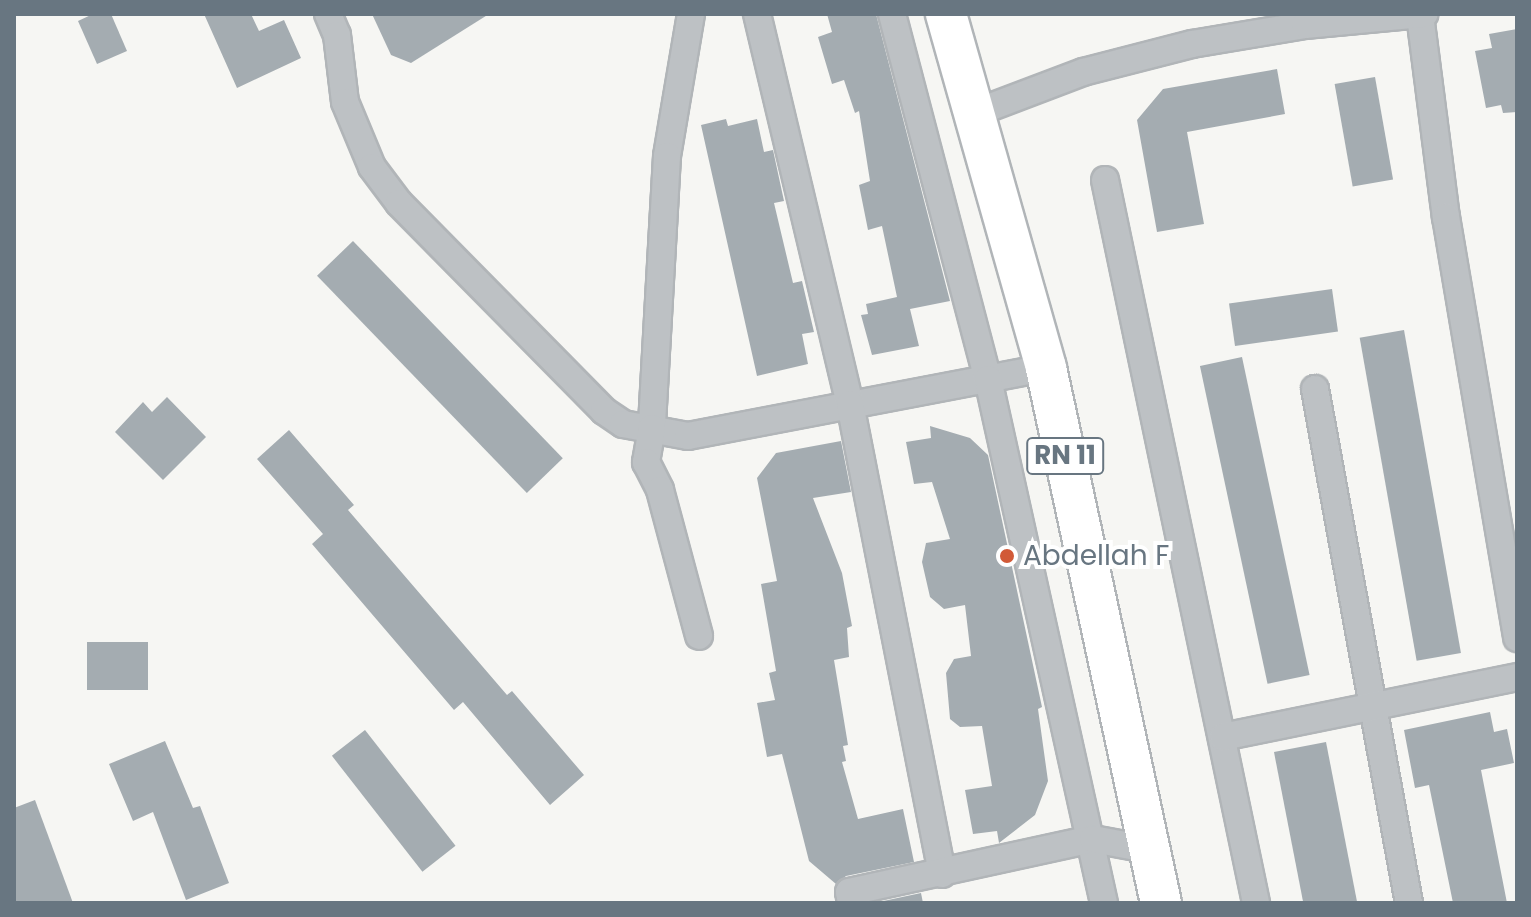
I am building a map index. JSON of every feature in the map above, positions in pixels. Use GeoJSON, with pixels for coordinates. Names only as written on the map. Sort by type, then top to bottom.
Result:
{"type":"FeatureCollection","features":[{"type":"Feature","properties":{"kind":"main road","name":"RN 11"},"geometry":{"type":"LineString","coordinates":[[946,14],[1046,368],[1161,903]]}},
{"type":"Feature","properties":{"kind":"street"},"geometry":{"type":"LineString","coordinates":[[328,14],[337,35],[345,102],[357,139],[399,203],[604,411],[623,424],[688,436],[1046,368]]}},
{"type":"Feature","properties":{"kind":"street"},"geometry":{"type":"LineString","coordinates":[[691,14],[667,156],[652,428],[646,462],[660,490],[699,636]]}},
{"type":"Feature","properties":{"kind":"street"},"geometry":{"type":"LineString","coordinates":[[757,14],[850,404],[942,874]]}},
{"type":"Feature","properties":{"kind":"street"},"geometry":{"type":"LineString","coordinates":[[892,14],[988,379],[1093,839],[1104,903]]}},
{"type":"Feature","properties":{"kind":"street"},"geometry":{"type":"LineString","coordinates":[[975,113],[1083,72],[1192,44],[1303,20],[1422,14],[1446,217],[1517,638]]}},
{"type":"Feature","properties":{"kind":"street"},"geometry":{"type":"LineString","coordinates":[[1105,180],[1256,903]]}},
{"type":"Feature","properties":{"kind":"street"},"geometry":{"type":"LineString","coordinates":[[1315,389],[1370,707],[1409,903]]}},
{"type":"Feature","properties":{"kind":"street"},"geometry":{"type":"LineString","coordinates":[[1223,737],[1517,677]]}},
{"type":"Feature","properties":{"kind":"street"},"geometry":{"type":"LineString","coordinates":[[851,903],[849,892],[1093,839],[1152,850]]}},
{"type":"Feature","properties":{"kind":"building"},"geometry":{"type":"Polygon","coordinates":[[[93,14],[111,14],[127,51],[97,64],[78,21],[93,14]]]}},
{"type":"Feature","properties":{"kind":"building"},"geometry":{"type":"Polygon","coordinates":[[[204,14],[251,14],[259,31],[284,20],[301,58],[237,88],[204,14]]]}},
{"type":"Feature","properties":{"kind":"building"},"geometry":{"type":"Polygon","coordinates":[[[372,14],[489,14],[411,63],[391,55],[372,14]]]}},
{"type":"Feature","properties":{"kind":"building"},"geometry":{"type":"Polygon","coordinates":[[[827,14],[876,14],[950,301],[910,309],[919,346],[872,355],[861,315],[868,314],[866,304],[897,297],[882,226],[868,230],[859,185],[870,181],[859,111],[855,113],[844,80],[832,84],[818,37],[832,32],[827,14]]]}},
{"type":"Feature","properties":{"kind":"building"},"geometry":{"type":"Polygon","coordinates":[[[1517,29],[1517,112],[1503,113],[1501,105],[1486,108],[1475,51],[1492,48],[1489,34],[1517,29]]]}},
{"type":"Feature","properties":{"kind":"building"},"geometry":{"type":"Polygon","coordinates":[[[1277,69],[1285,114],[1187,132],[1204,224],[1157,232],[1137,120],[1163,89],[1277,69]]]}},
{"type":"Feature","properties":{"kind":"building"},"geometry":{"type":"Polygon","coordinates":[[[1375,77],[1393,179],[1353,187],[1335,84],[1375,77]]]}},
{"type":"Feature","properties":{"kind":"building"},"geometry":{"type":"Polygon","coordinates":[[[726,119],[728,126],[757,119],[764,152],[773,150],[784,201],[774,203],[793,283],[802,281],[814,332],[802,334],[808,364],[757,376],[701,125],[726,119]]]}},
{"type":"Feature","properties":{"kind":"building"},"geometry":{"type":"Polygon","coordinates":[[[353,241],[563,458],[527,493],[317,276],[353,241]]]}},
{"type":"Feature","properties":{"kind":"building"},"geometry":{"type":"Polygon","coordinates":[[[1332,289],[1338,332],[1235,346],[1229,303],[1332,289]]]}},
{"type":"Feature","properties":{"kind":"building"},"geometry":{"type":"Polygon","coordinates":[[[1404,330],[1461,653],[1417,661],[1360,338],[1404,330]]]}},
{"type":"Feature","properties":{"kind":"building"},"geometry":{"type":"Polygon","coordinates":[[[1242,357],[1310,675],[1268,684],[1200,366],[1242,357]]]}},
{"type":"Feature","properties":{"kind":"building"},"geometry":{"type":"Polygon","coordinates":[[[167,397],[206,437],[163,480],[115,432],[143,402],[152,412],[167,397]]]}},
{"type":"Feature","properties":{"kind":"building"},"geometry":{"type":"Polygon","coordinates":[[[930,426],[970,438],[988,455],[1042,707],[1038,709],[1048,781],[1035,815],[999,843],[997,831],[973,834],[965,790],[992,786],[982,726],[960,727],[950,719],[946,673],[954,659],[971,656],[965,605],[944,609],[930,597],[922,562],[926,543],[950,539],[932,482],[914,484],[906,442],[931,438],[930,426]]]}},
{"type":"Feature","properties":{"kind":"building"},"geometry":{"type":"Polygon","coordinates":[[[289,430],[354,505],[348,510],[507,695],[512,691],[584,775],[550,805],[463,702],[454,710],[312,544],[323,534],[257,459],[289,430]]]}},
{"type":"Feature","properties":{"kind":"building"},"geometry":{"type":"Polygon","coordinates":[[[841,441],[851,492],[813,498],[842,573],[852,626],[847,628],[849,657],[834,660],[848,745],[843,746],[846,761],[842,762],[858,819],[903,809],[914,862],[846,876],[836,884],[809,861],[782,754],[767,757],[757,703],[775,700],[769,673],[776,671],[761,584],[777,581],[757,478],[776,453],[841,441]]]}},
{"type":"Feature","properties":{"kind":"building"},"geometry":{"type":"Polygon","coordinates":[[[87,642],[148,642],[148,690],[87,690],[87,642]]]}},
{"type":"Feature","properties":{"kind":"building"},"geometry":{"type":"Polygon","coordinates":[[[1490,712],[1494,732],[1507,729],[1514,763],[1481,770],[1507,903],[1453,903],[1429,785],[1415,788],[1404,730],[1490,712]]]}},
{"type":"Feature","properties":{"kind":"building"},"geometry":{"type":"Polygon","coordinates":[[[365,730],[456,846],[422,872],[332,756],[365,730]]]}},
{"type":"Feature","properties":{"kind":"building"},"geometry":{"type":"Polygon","coordinates":[[[165,741],[193,808],[200,806],[229,883],[186,900],[153,812],[133,821],[109,764],[165,741]]]}},
{"type":"Feature","properties":{"kind":"building"},"geometry":{"type":"Polygon","coordinates":[[[1326,742],[1357,903],[1303,903],[1274,752],[1326,742]]]}},
{"type":"Feature","properties":{"kind":"building"},"geometry":{"type":"Polygon","coordinates":[[[35,800],[73,903],[14,903],[14,808],[35,800]]]}},
{"type":"Feature","properties":{"kind":"building"},"geometry":{"type":"Polygon","coordinates":[[[921,893],[923,903],[874,903],[921,893]]]}},
{"type":"Feature","properties":{"kind":"place","name":"Abdellah F"},"geometry":{"type":"Point","coordinates":[1007,556]}}]}
